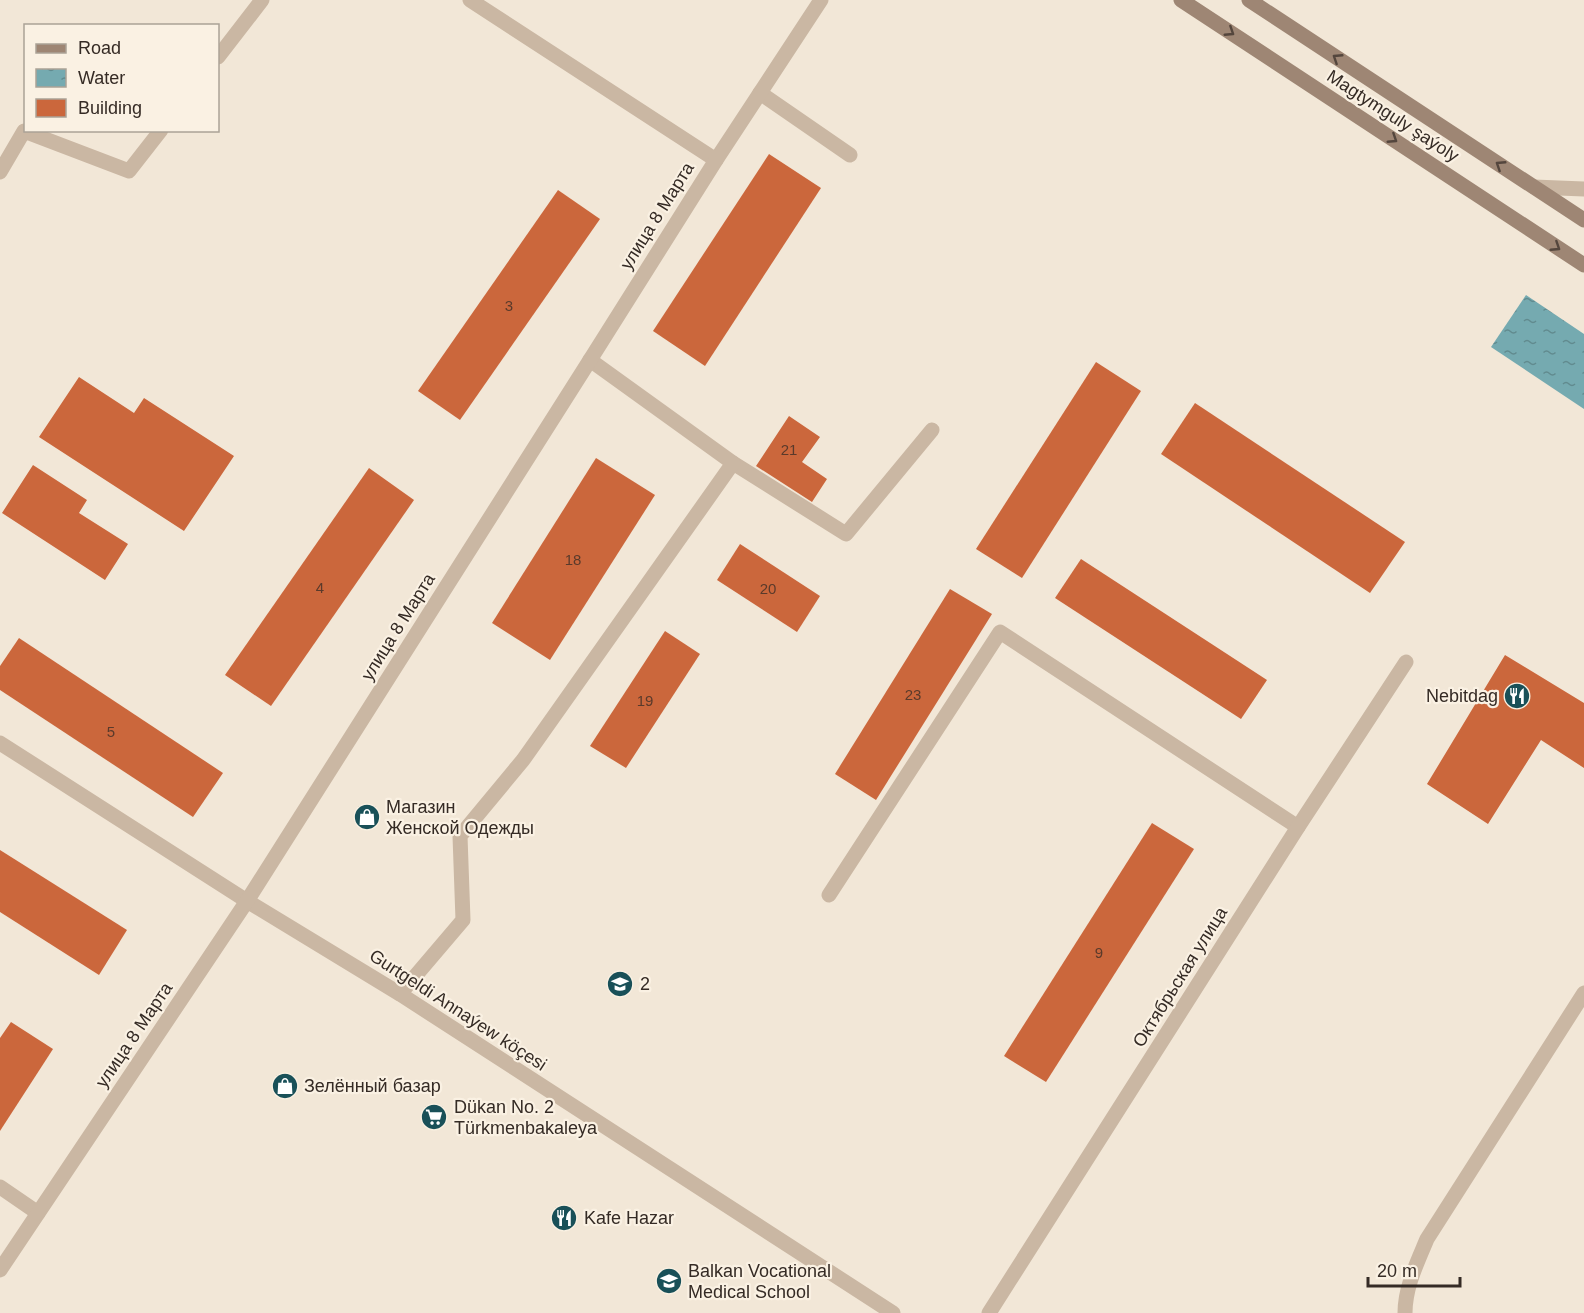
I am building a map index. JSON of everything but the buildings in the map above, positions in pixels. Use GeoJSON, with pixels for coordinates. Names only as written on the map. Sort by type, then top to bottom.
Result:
{"type":"FeatureCollection","features":[{"type":"Feature","properties":{"kind":"street"},"geometry":{"type":"LineString","coordinates":[[219,56],[262,0]]}},
{"type":"Feature","properties":{"kind":"street"},"geometry":{"type":"LineString","coordinates":[[470,0],[716,160]]}},
{"type":"Feature","properties":{"kind":"street","name":"улица 8 Марта"},"geometry":{"type":"LineString","coordinates":[[0,1270],[247,901],[716,160],[821,0]]}},
{"type":"Feature","properties":{"kind":"street","name":"Magtymguly şaýoly"},"geometry":{"type":"LineString","coordinates":[[1181,0],[1584,265]]}},
{"type":"Feature","properties":{"kind":"street","name":"Magtymguly şaýoly"},"geometry":{"type":"LineString","coordinates":[[1250,0],[1584,220]]}},
{"type":"Feature","properties":{"kind":"street"},"geometry":{"type":"LineString","coordinates":[[760,93],[850,155]]}},
{"type":"Feature","properties":{"kind":"street"},"geometry":{"type":"LineString","coordinates":[[0,172],[24,131]]}},
{"type":"Feature","properties":{"kind":"street"},"geometry":{"type":"LineString","coordinates":[[27,132],[129,171],[159,132]]}},
{"type":"Feature","properties":{"kind":"street"},"geometry":{"type":"LineString","coordinates":[[1534,187],[1584,189]]}},
{"type":"Feature","properties":{"kind":"street"},"geometry":{"type":"LineString","coordinates":[[590,360],[733,463],[846,534],[932,430]]}},
{"type":"Feature","properties":{"kind":"street"},"geometry":{"type":"LineString","coordinates":[[400,994],[463,920],[460,836],[524,760],[733,463]]}},
{"type":"Feature","properties":{"kind":"street"},"geometry":{"type":"LineString","coordinates":[[829,895],[1000,632],[1299,827]]}},
{"type":"Feature","properties":{"kind":"street","name":"Октябрьская улица"},"geometry":{"type":"LineString","coordinates":[[989,1313],[1406,662]]}},
{"type":"Feature","properties":{"kind":"street","name":"Gurtgeldi Annaýew köçesi"},"geometry":{"type":"LineString","coordinates":[[0,743],[247,901],[400,994],[893,1313]]}},
{"type":"Feature","properties":{"kind":"street"},"geometry":{"type":"LineString","coordinates":[[1406,1313],[1405,1303],[1410,1279],[1427,1239],[1584,993]]}},
{"type":"Feature","properties":{"kind":"street"},"geometry":{"type":"LineString","coordinates":[[0,1187],[38,1213]]}},
{"type":"Feature","properties":{"kind":"water"},"geometry":{"type":"Polygon","coordinates":[[[1526,295],[1584,334],[1584,409],[1491,347],[1526,295]]]}},
{"type":"Feature","properties":{"kind":"place","name":"Nebitdag"},"geometry":{"type":"Point","coordinates":[1517,696]}},
{"type":"Feature","properties":{"kind":"place","name":"Магазин Женской Одежды"},"geometry":{"type":"Point","coordinates":[367,817]}},
{"type":"Feature","properties":{"kind":"place","name":"2"},"geometry":{"type":"Point","coordinates":[620,984]}},
{"type":"Feature","properties":{"kind":"place","name":"Зелённый базар"},"geometry":{"type":"Point","coordinates":[285,1086]}},
{"type":"Feature","properties":{"kind":"place","name":"Dükan No. 2 Türkmenbakaleya"},"geometry":{"type":"Point","coordinates":[434,1117]}},
{"type":"Feature","properties":{"kind":"place","name":"Kafe Hazar"},"geometry":{"type":"Point","coordinates":[564,1218]}},
{"type":"Feature","properties":{"kind":"place","name":"Balkan Vocational Medical School"},"geometry":{"type":"Point","coordinates":[669,1281]}}]}
